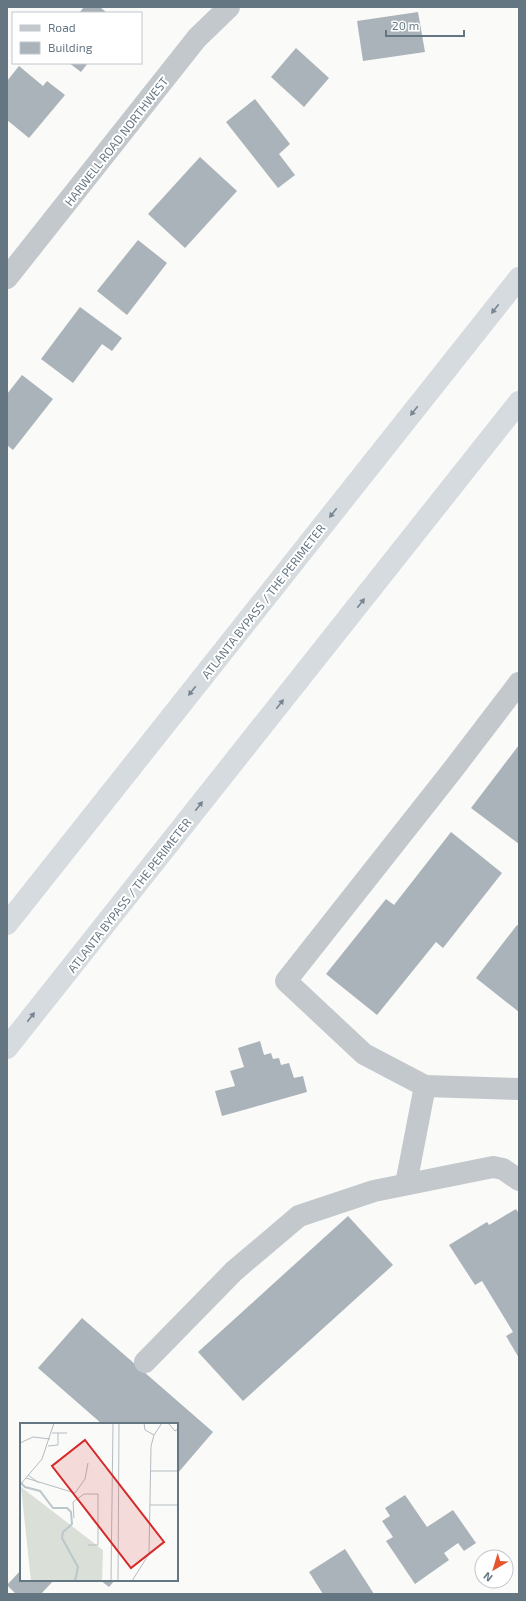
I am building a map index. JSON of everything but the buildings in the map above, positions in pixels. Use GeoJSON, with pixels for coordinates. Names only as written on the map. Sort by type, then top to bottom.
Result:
{"type":"FeatureCollection","features":[{"type":"Feature","properties":{"kind":"highway","name":"ATLANTA BYPASS / THE PERIMETER"},"geometry":{"type":"LineString","coordinates":[[7,924],[519,278]]}},
{"type":"Feature","properties":{"kind":"highway","name":"ATLANTA BYPASS / THE PERIMETER"},"geometry":{"type":"LineString","coordinates":[[7,1048],[519,402]]}},
{"type":"Feature","properties":{"kind":"street","name":"HARWELL ROAD NORTHWEST"},"geometry":{"type":"LineString","coordinates":[[7,278],[197,38],[229,7]]}},
{"type":"Feature","properties":{"kind":"street"},"geometry":{"type":"LineString","coordinates":[[519,683],[451,772],[286,981],[364,1054],[425,1086],[519,1089]]}},
{"type":"Feature","properties":{"kind":"street"},"geometry":{"type":"LineString","coordinates":[[406,1184],[425,1086]]}},
{"type":"Feature","properties":{"kind":"street"},"geometry":{"type":"LineString","coordinates":[[144,1362],[234,1271],[299,1216],[374,1191],[493,1167],[503,1169],[519,1180]]}}]}
